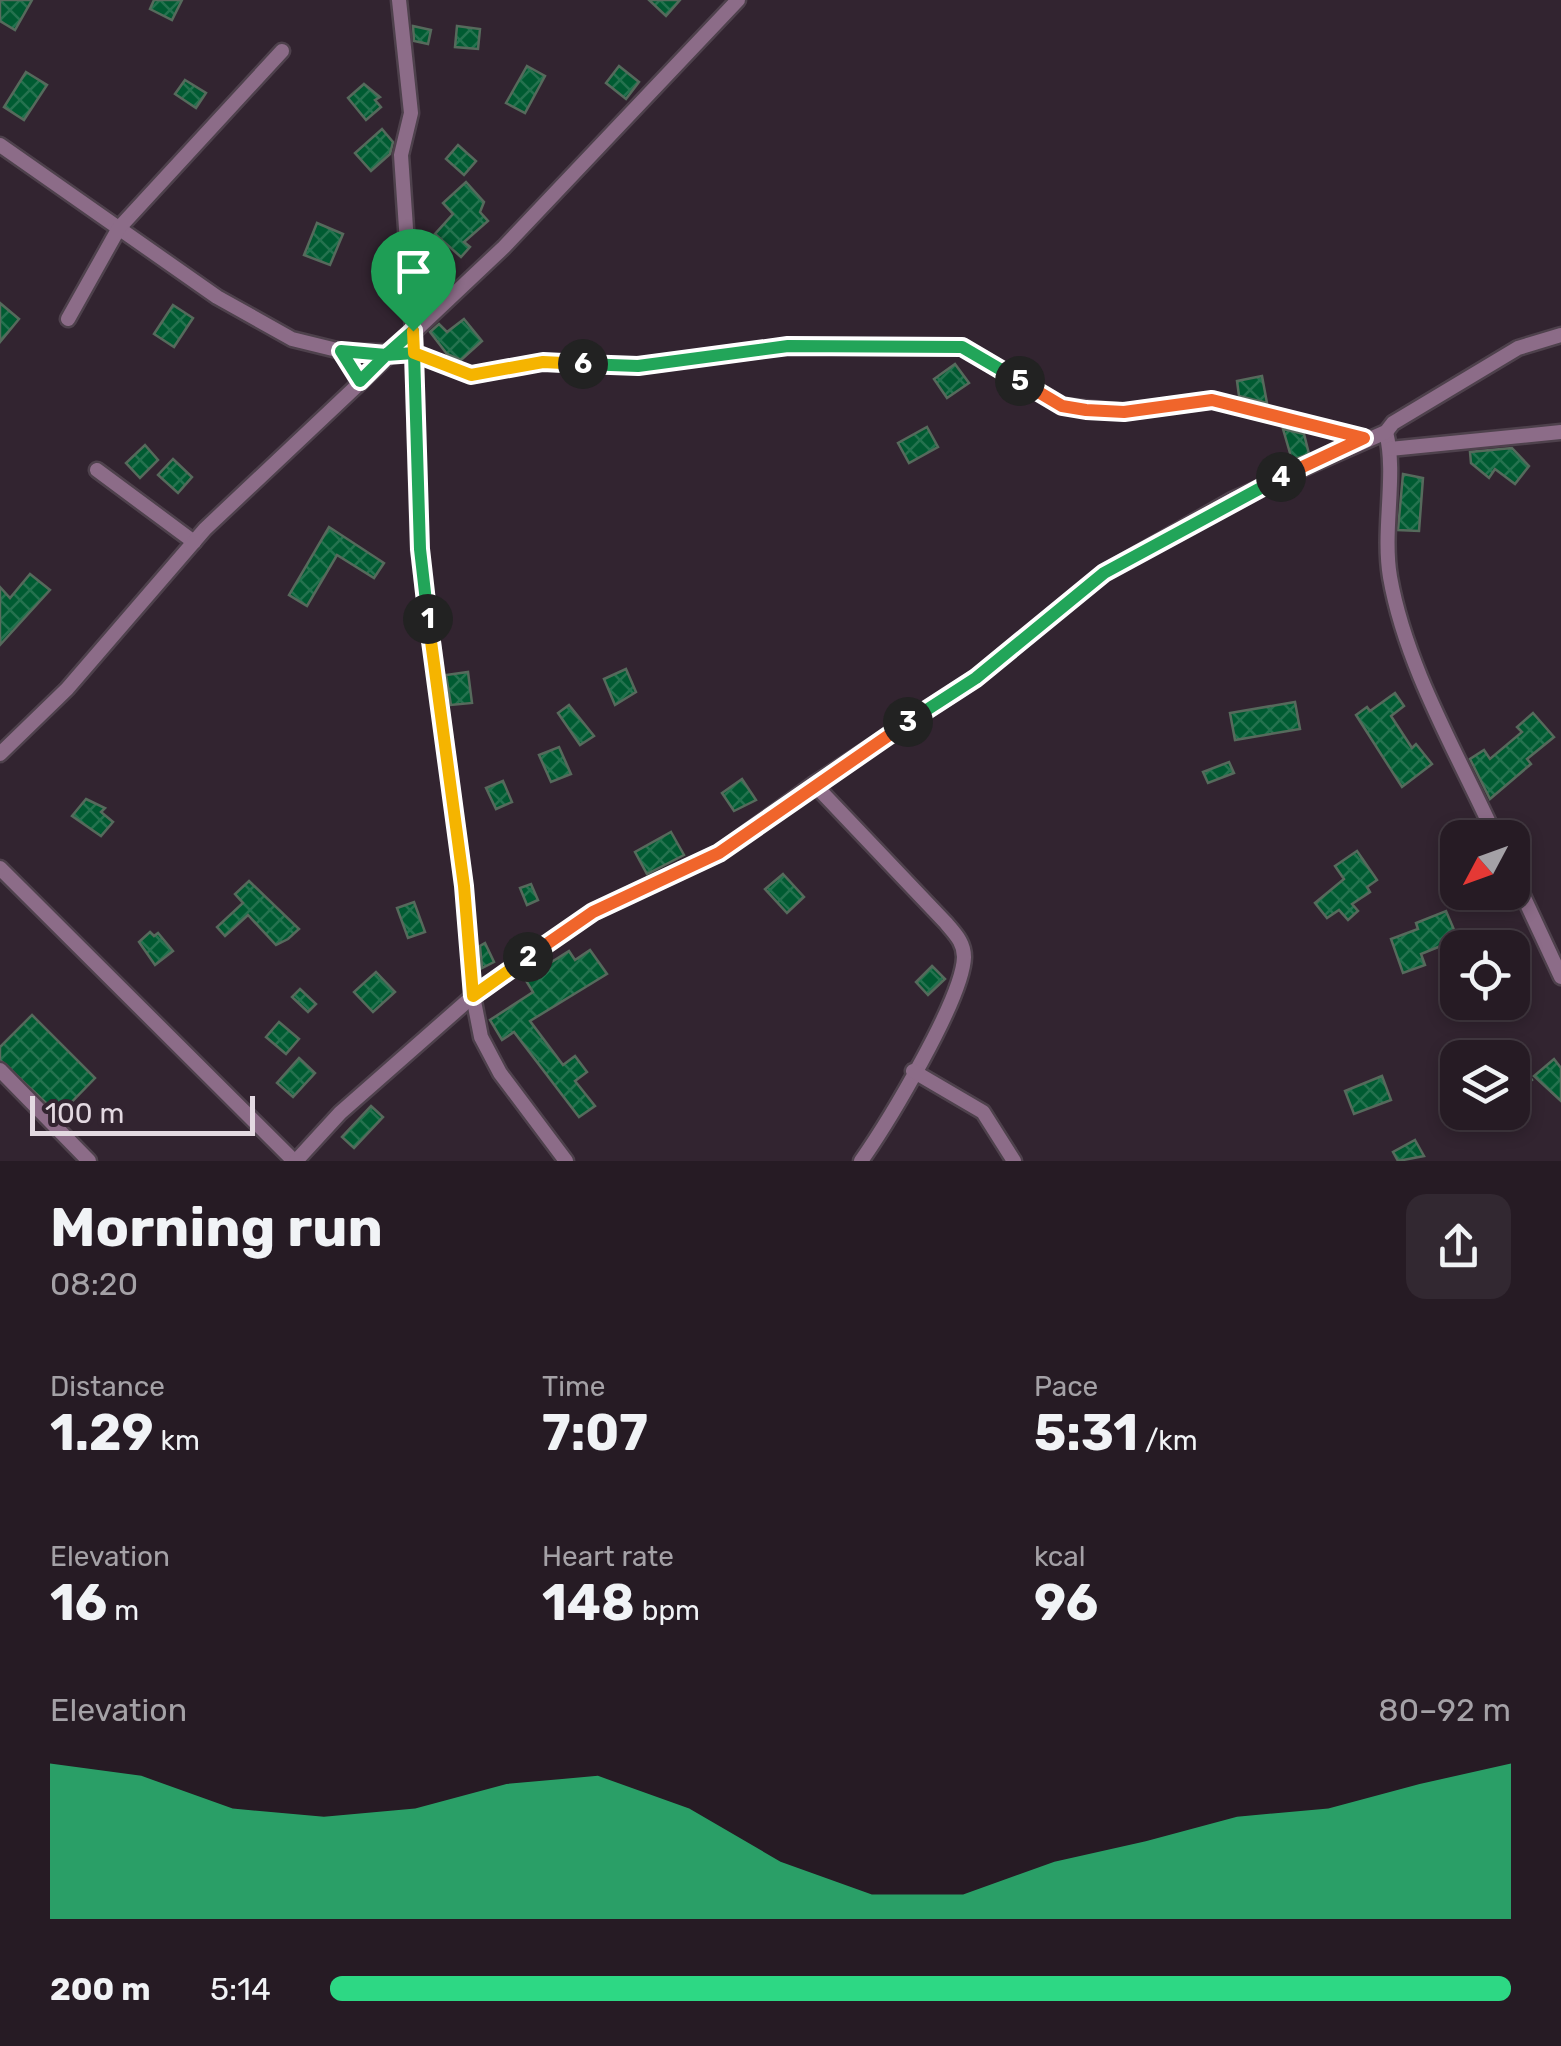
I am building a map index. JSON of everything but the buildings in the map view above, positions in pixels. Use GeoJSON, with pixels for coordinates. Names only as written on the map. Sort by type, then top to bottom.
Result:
{"type":"FeatureCollection","features":[{"type":"Feature","properties":{"kind":"street"},"geometry":{"type":"LineString","coordinates":[[399,0],[411,113],[400,155],[413,331],[420,549],[464,886],[473,996],[481,1038],[500,1073],[566,1161]]}},
{"type":"Feature","properties":{"kind":"street"},"geometry":{"type":"LineString","coordinates":[[2,747],[67,690],[194,542],[386,355],[504,248],[738,0]]}},
{"type":"Feature","properties":{"kind":"street"},"geometry":{"type":"LineString","coordinates":[[68,319],[119,228],[282,52]]}},
{"type":"Feature","properties":{"kind":"street"},"geometry":{"type":"LineString","coordinates":[[0,145],[217,296],[292,339],[341,351],[414,353],[471,375],[543,362],[638,366],[788,346],[962,347],[1062,406],[1124,412],[1212,400],[1364,438]]}},
{"type":"Feature","properties":{"kind":"street"},"geometry":{"type":"LineString","coordinates":[[0,868],[295,1161],[340,1113],[473,996],[593,912],[719,853],[814,784],[976,678],[1104,573],[1232,500],[1364,438],[1386,432],[1518,348],[1561,336]]}},
{"type":"Feature","properties":{"kind":"street"},"geometry":{"type":"LineString","coordinates":[[341,351],[360,381]]}},
{"type":"Feature","properties":{"kind":"street"},"geometry":{"type":"LineString","coordinates":[[1386,432],[1390,449],[1385,515],[1390,575],[1404,638],[1488,820]]}},
{"type":"Feature","properties":{"kind":"street"},"geometry":{"type":"LineString","coordinates":[[1390,449],[1561,432]]}},
{"type":"Feature","properties":{"kind":"street"},"geometry":{"type":"LineString","coordinates":[[97,470],[194,542]]}},
{"type":"Feature","properties":{"kind":"street"},"geometry":{"type":"LineString","coordinates":[[814,784],[961,941],[964,959],[948,1008],[861,1161]]}},
{"type":"Feature","properties":{"kind":"street"},"geometry":{"type":"LineString","coordinates":[[1530,910],[1561,976]]}},
{"type":"Feature","properties":{"kind":"street"},"geometry":{"type":"LineString","coordinates":[[0,1070],[89,1161]]}},
{"type":"Feature","properties":{"kind":"street"},"geometry":{"type":"LineString","coordinates":[[913,1070],[984,1112],[1014,1161]]}},
{"type":"Feature","properties":{"kind":"route"},"geometry":{"type":"LineString","coordinates":[[413,331],[386,355],[341,351],[360,381],[386,355],[414,353],[420,549],[443,750],[464,886],[473,996],[593,912],[719,853],[814,784],[976,678],[1104,573],[1232,500],[1364,438],[1212,400],[1124,412],[1062,406],[962,347],[788,346],[638,366],[543,362],[471,375],[414,353],[413,331]]}}]}
